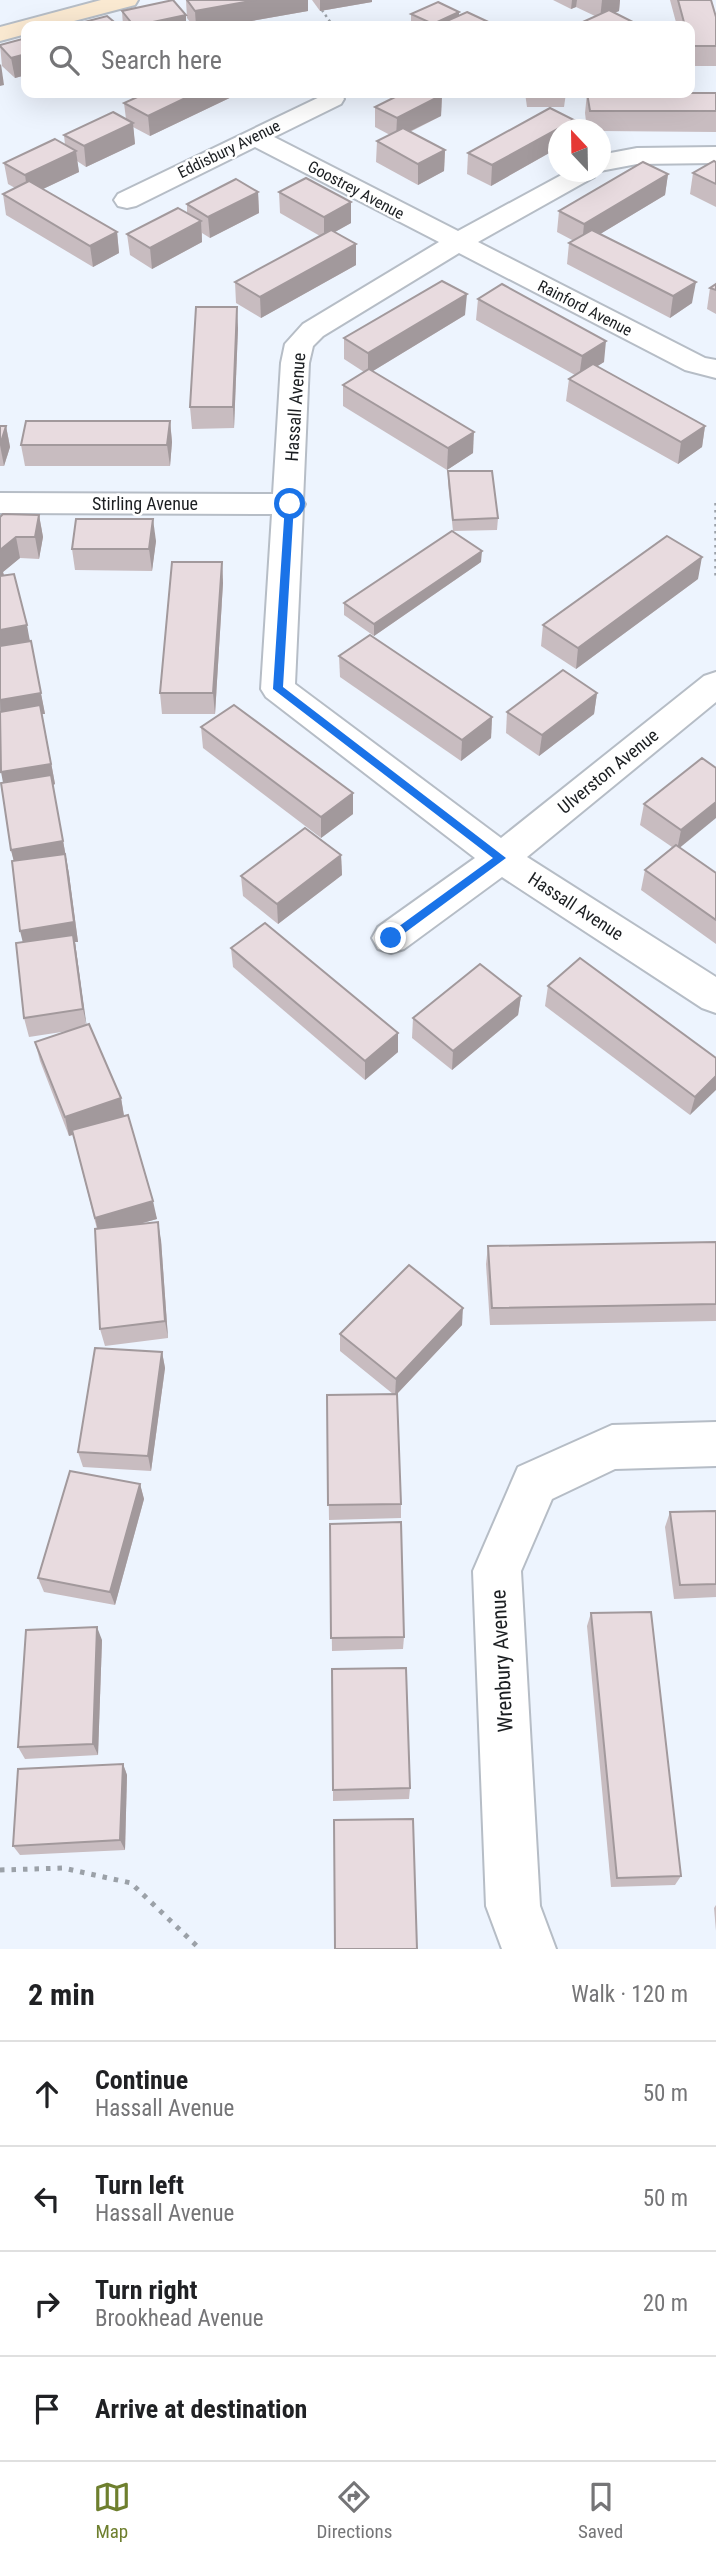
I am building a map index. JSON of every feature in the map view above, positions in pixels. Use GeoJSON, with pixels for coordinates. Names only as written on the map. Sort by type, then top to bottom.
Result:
{"type":"FeatureCollection","features":[{"type":"Feature","properties":{"kind":"street"},"geometry":{"type":"LineString","coordinates":[[48,21],[126,0]]}},
{"type":"Feature","properties":{"kind":"street"},"geometry":{"type":"LineString","coordinates":[[0,34],[21,28]]}},
{"type":"Feature","properties":{"kind":"street","name":"Eddisbury Avenue"},"geometry":{"type":"LineString","coordinates":[[127,200],[332,99]]}},
{"type":"Feature","properties":{"kind":"street","name":"Goostrey Avenue"},"geometry":{"type":"LineString","coordinates":[[255,137],[456,243]]}},
{"type":"Feature","properties":{"kind":"street"},"geometry":{"type":"LineString","coordinates":[[611,161],[637,156],[716,155]]}},
{"type":"Feature","properties":{"kind":"street","name":"Hassall Avenue"},"geometry":{"type":"LineString","coordinates":[[567,182],[456,243],[313,330],[299,344],[295,363],[290,504],[278,689],[501,858],[716,997]]}},
{"type":"Feature","properties":{"kind":"street","name":"Rainford Avenue"},"geometry":{"type":"LineString","coordinates":[[456,243],[695,364],[716,369]]}},
{"type":"Feature","properties":{"kind":"street","name":"Stirling Avenue"},"geometry":{"type":"LineString","coordinates":[[0,503],[290,504]]}},
{"type":"Feature","properties":{"kind":"street","name":"Ulverston Avenue"},"geometry":{"type":"LineString","coordinates":[[391,938],[501,858],[716,684]]}},
{"type":"Feature","properties":{"kind":"street","name":"Wrenbury Avenue"},"geometry":{"type":"LineString","coordinates":[[529,1949],[513,1906],[497,1571],[535,1483],[612,1447],[716,1444]]}},
{"type":"Feature","properties":{"kind":"path"},"geometry":{"type":"LineString","coordinates":[[314,0],[329,21]]}},
{"type":"Feature","properties":{"kind":"path"},"geometry":{"type":"LineString","coordinates":[[716,503],[716,580]]}},
{"type":"Feature","properties":{"kind":"path"},"geometry":{"type":"LineString","coordinates":[[0,1870],[63,1868],[131,1883],[200,1949]]}},
{"type":"Feature","properties":{"kind":"building"},"geometry":{"type":"Polygon","coordinates":[[[173,0],[186,15],[158,21],[130,21],[122,11],[173,0]]]}},
{"type":"Feature","properties":{"kind":"building"},"geometry":{"type":"Polygon","coordinates":[[[187,0],[256,0],[195,11],[187,0]]]}},
{"type":"Feature","properties":{"kind":"building"},"geometry":{"type":"Polygon","coordinates":[[[678,0],[711,0],[716,17],[716,46],[695,46],[695,21],[684,21],[678,0]]]}},
{"type":"Feature","properties":{"kind":"building"},"geometry":{"type":"Polygon","coordinates":[[[438,2],[459,12],[440,21],[426,21],[411,14],[438,2]]]}},
{"type":"Feature","properties":{"kind":"building"},"geometry":{"type":"Polygon","coordinates":[[[609,10],[631,21],[585,21],[609,10]]]}},
{"type":"Feature","properties":{"kind":"building"},"geometry":{"type":"Polygon","coordinates":[[[467,12],[486,21],[447,21],[467,12]]]}},
{"type":"Feature","properties":{"kind":"building"},"geometry":{"type":"Polygon","coordinates":[[[107,16],[113,21],[88,21],[107,16]]]}},
{"type":"Feature","properties":{"kind":"building"},"geometry":{"type":"Polygon","coordinates":[[[21,39],[21,55],[11,58],[0,45],[21,39]]]}},
{"type":"Feature","properties":{"kind":"building"},"geometry":{"type":"Polygon","coordinates":[[[695,93],[716,93],[716,111],[590,111],[588,98],[695,98],[695,93]]]}},
{"type":"Feature","properties":{"kind":"building"},"geometry":{"type":"Polygon","coordinates":[[[135,98],[186,98],[148,116],[124,103],[135,98]]]}},
{"type":"Feature","properties":{"kind":"building"},"geometry":{"type":"Polygon","coordinates":[[[393,98],[436,98],[397,118],[375,107],[393,98]]]}},
{"type":"Feature","properties":{"kind":"building"},"geometry":{"type":"Polygon","coordinates":[[[550,108],[572,119],[548,119],[548,134],[492,165],[468,153],[550,108]]]}},
{"type":"Feature","properties":{"kind":"building"},"geometry":{"type":"Polygon","coordinates":[[[113,112],[133,123],[84,146],[64,135],[113,112]]]}},
{"type":"Feature","properties":{"kind":"building"},"geometry":{"type":"Polygon","coordinates":[[[403,128],[445,150],[418,164],[377,141],[403,128]]]}},
{"type":"Feature","properties":{"kind":"building"},"geometry":{"type":"Polygon","coordinates":[[[55,139],[76,151],[25,175],[4,163],[55,139]]]}},
{"type":"Feature","properties":{"kind":"building"},"geometry":{"type":"Polygon","coordinates":[[[714,161],[716,184],[693,173],[714,161]]]}},
{"type":"Feature","properties":{"kind":"building"},"geometry":{"type":"Polygon","coordinates":[[[643,162],[668,174],[584,224],[559,211],[611,182],[643,162]]]}},
{"type":"Feature","properties":{"kind":"building"},"geometry":{"type":"Polygon","coordinates":[[[306,178],[351,202],[324,217],[279,192],[306,178]]]}},
{"type":"Feature","properties":{"kind":"building"},"geometry":{"type":"Polygon","coordinates":[[[236,179],[258,192],[208,217],[187,204],[236,179]]]}},
{"type":"Feature","properties":{"kind":"building"},"geometry":{"type":"Polygon","coordinates":[[[29,181],[117,232],[90,246],[3,194],[29,181]]]}},
{"type":"Feature","properties":{"kind":"building"},"geometry":{"type":"Polygon","coordinates":[[[178,208],[201,221],[150,248],[127,234],[178,208]]]}},
{"type":"Feature","properties":{"kind":"building"},"geometry":{"type":"Polygon","coordinates":[[[331,230],[356,244],[260,297],[235,282],[331,230]]]}},
{"type":"Feature","properties":{"kind":"building"},"geometry":{"type":"Polygon","coordinates":[[[592,230],[696,282],[673,296],[569,243],[592,230]]]}},
{"type":"Feature","properties":{"kind":"building"},"geometry":{"type":"Polygon","coordinates":[[[442,281],[467,294],[368,353],[344,338],[442,281]]]}},
{"type":"Feature","properties":{"kind":"building"},"geometry":{"type":"Polygon","coordinates":[[[502,284],[606,341],[582,356],[478,299],[502,284]]]}},
{"type":"Feature","properties":{"kind":"building"},"geometry":{"type":"Polygon","coordinates":[[[196,307],[237,307],[233,407],[190,407],[196,307]]]}},
{"type":"Feature","properties":{"kind":"building"},"geometry":{"type":"Polygon","coordinates":[[[593,364],[705,426],[681,442],[569,379],[593,364]]]}},
{"type":"Feature","properties":{"kind":"building"},"geometry":{"type":"Polygon","coordinates":[[[369,369],[474,432],[448,448],[343,385],[369,369]]]}},
{"type":"Feature","properties":{"kind":"building"},"geometry":{"type":"Polygon","coordinates":[[[26,421],[170,421],[167,445],[21,445],[26,421]]]}},
{"type":"Feature","properties":{"kind":"building"},"geometry":{"type":"Polygon","coordinates":[[[0,426],[6,426],[0,445],[0,426]]]}},
{"type":"Feature","properties":{"kind":"building"},"geometry":{"type":"Polygon","coordinates":[[[448,471],[492,471],[498,518],[453,520],[448,471]]]}},
{"type":"Feature","properties":{"kind":"building"},"geometry":{"type":"Polygon","coordinates":[[[3,514],[39,515],[35,537],[16,537],[0,550],[0,517],[3,514]]]}},
{"type":"Feature","properties":{"kind":"building"},"geometry":{"type":"Polygon","coordinates":[[[76,519],[153,519],[149,549],[72,549],[76,519]]]}},
{"type":"Feature","properties":{"kind":"building"},"geometry":{"type":"Polygon","coordinates":[[[452,531],[482,551],[374,624],[344,603],[452,531]]]}},
{"type":"Feature","properties":{"kind":"building"},"geometry":{"type":"Polygon","coordinates":[[[667,536],[702,557],[578,648],[543,625],[667,536]]]}},
{"type":"Feature","properties":{"kind":"building"},"geometry":{"type":"Polygon","coordinates":[[[172,562],[222,562],[213,693],[160,693],[172,562]]]}},
{"type":"Feature","properties":{"kind":"building"},"geometry":{"type":"Polygon","coordinates":[[[14,574],[27,625],[0,630],[0,576],[14,574]]]}},
{"type":"Feature","properties":{"kind":"building"},"geometry":{"type":"Polygon","coordinates":[[[370,635],[492,717],[462,740],[339,656],[370,635]]]}},
{"type":"Feature","properties":{"kind":"building"},"geometry":{"type":"Polygon","coordinates":[[[31,641],[41,693],[0,700],[0,646],[31,641]]]}},
{"type":"Feature","properties":{"kind":"building"},"geometry":{"type":"Polygon","coordinates":[[[563,670],[597,693],[542,735],[507,712],[563,670]]]}},
{"type":"Feature","properties":{"kind":"building"},"geometry":{"type":"Polygon","coordinates":[[[40,705],[51,764],[1,772],[0,712],[40,705]]]}},
{"type":"Feature","properties":{"kind":"building"},"geometry":{"type":"Polygon","coordinates":[[[234,705],[353,793],[321,817],[201,727],[234,705]]]}},
{"type":"Feature","properties":{"kind":"building"},"geometry":{"type":"Polygon","coordinates":[[[702,758],[716,768],[716,802],[681,830],[644,804],[702,758]]]}},
{"type":"Feature","properties":{"kind":"building"},"geometry":{"type":"Polygon","coordinates":[[[51,775],[63,841],[11,850],[1,783],[51,775]]]}},
{"type":"Feature","properties":{"kind":"building"},"geometry":{"type":"Polygon","coordinates":[[[305,828],[341,855],[277,904],[241,876],[305,828]]]}},
{"type":"Feature","properties":{"kind":"building"},"geometry":{"type":"Polygon","coordinates":[[[676,845],[716,873],[716,920],[645,870],[676,845]]]}},
{"type":"Feature","properties":{"kind":"building"},"geometry":{"type":"Polygon","coordinates":[[[65,854],[74,922],[20,931],[12,861],[65,854]]]}},
{"type":"Feature","properties":{"kind":"building"},"geometry":{"type":"Polygon","coordinates":[[[265,923],[398,1033],[365,1061],[231,948],[265,923]]]}},
{"type":"Feature","properties":{"kind":"building"},"geometry":{"type":"Polygon","coordinates":[[[73,935],[83,1009],[24,1018],[16,943],[73,935]]]}},
{"type":"Feature","properties":{"kind":"building"},"geometry":{"type":"Polygon","coordinates":[[[580,958],[716,1058],[716,1076],[695,1097],[548,986],[580,958]]]}},
{"type":"Feature","properties":{"kind":"building"},"geometry":{"type":"Polygon","coordinates":[[[480,964],[521,996],[453,1051],[413,1018],[480,964]]]}},
{"type":"Feature","properties":{"kind":"building"},"geometry":{"type":"Polygon","coordinates":[[[89,1024],[121,1098],[65,1117],[35,1042],[89,1024]]]}},
{"type":"Feature","properties":{"kind":"building"},"geometry":{"type":"Polygon","coordinates":[[[128,1115],[153,1201],[95,1218],[72,1130],[128,1115]]]}},
{"type":"Feature","properties":{"kind":"building"},"geometry":{"type":"Polygon","coordinates":[[[158,1222],[165,1321],[100,1329],[95,1229],[158,1222]]]}},
{"type":"Feature","properties":{"kind":"building"},"geometry":{"type":"Polygon","coordinates":[[[716,1242],[716,1304],[492,1308],[488,1246],[716,1242]]]}},
{"type":"Feature","properties":{"kind":"building"},"geometry":{"type":"Polygon","coordinates":[[[409,1265],[463,1308],[396,1379],[340,1334],[409,1265]]]}},
{"type":"Feature","properties":{"kind":"building"},"geometry":{"type":"Polygon","coordinates":[[[95,1348],[162,1352],[148,1456],[78,1452],[95,1348]]]}},
{"type":"Feature","properties":{"kind":"building"},"geometry":{"type":"Polygon","coordinates":[[[397,1394],[401,1504],[328,1505],[327,1395],[397,1394]]]}},
{"type":"Feature","properties":{"kind":"building"},"geometry":{"type":"Polygon","coordinates":[[[70,1471],[140,1484],[110,1592],[38,1578],[70,1471]]]}},
{"type":"Feature","properties":{"kind":"building"},"geometry":{"type":"Polygon","coordinates":[[[716,1511],[716,1584],[680,1585],[670,1512],[716,1511]]]}},
{"type":"Feature","properties":{"kind":"building"},"geometry":{"type":"Polygon","coordinates":[[[401,1522],[404,1637],[331,1638],[330,1524],[401,1522]]]}},
{"type":"Feature","properties":{"kind":"building"},"geometry":{"type":"Polygon","coordinates":[[[651,1612],[681,1876],[617,1878],[591,1613],[651,1612]]]}},
{"type":"Feature","properties":{"kind":"building"},"geometry":{"type":"Polygon","coordinates":[[[97,1627],[93,1744],[18,1747],[26,1630],[97,1627]]]}},
{"type":"Feature","properties":{"kind":"building"},"geometry":{"type":"Polygon","coordinates":[[[406,1668],[410,1788],[333,1790],[332,1669],[406,1668]]]}},
{"type":"Feature","properties":{"kind":"building"},"geometry":{"type":"Polygon","coordinates":[[[123,1764],[120,1840],[13,1846],[18,1769],[123,1764]]]}},
{"type":"Feature","properties":{"kind":"building"},"geometry":{"type":"Polygon","coordinates":[[[413,1819],[417,1949],[335,1949],[334,1820],[413,1819]]]}},
{"type":"Feature","properties":{"kind":"route"},"geometry":{"type":"LineString","coordinates":[[290,504],[278,689],[501,858],[391,938]]}}]}
